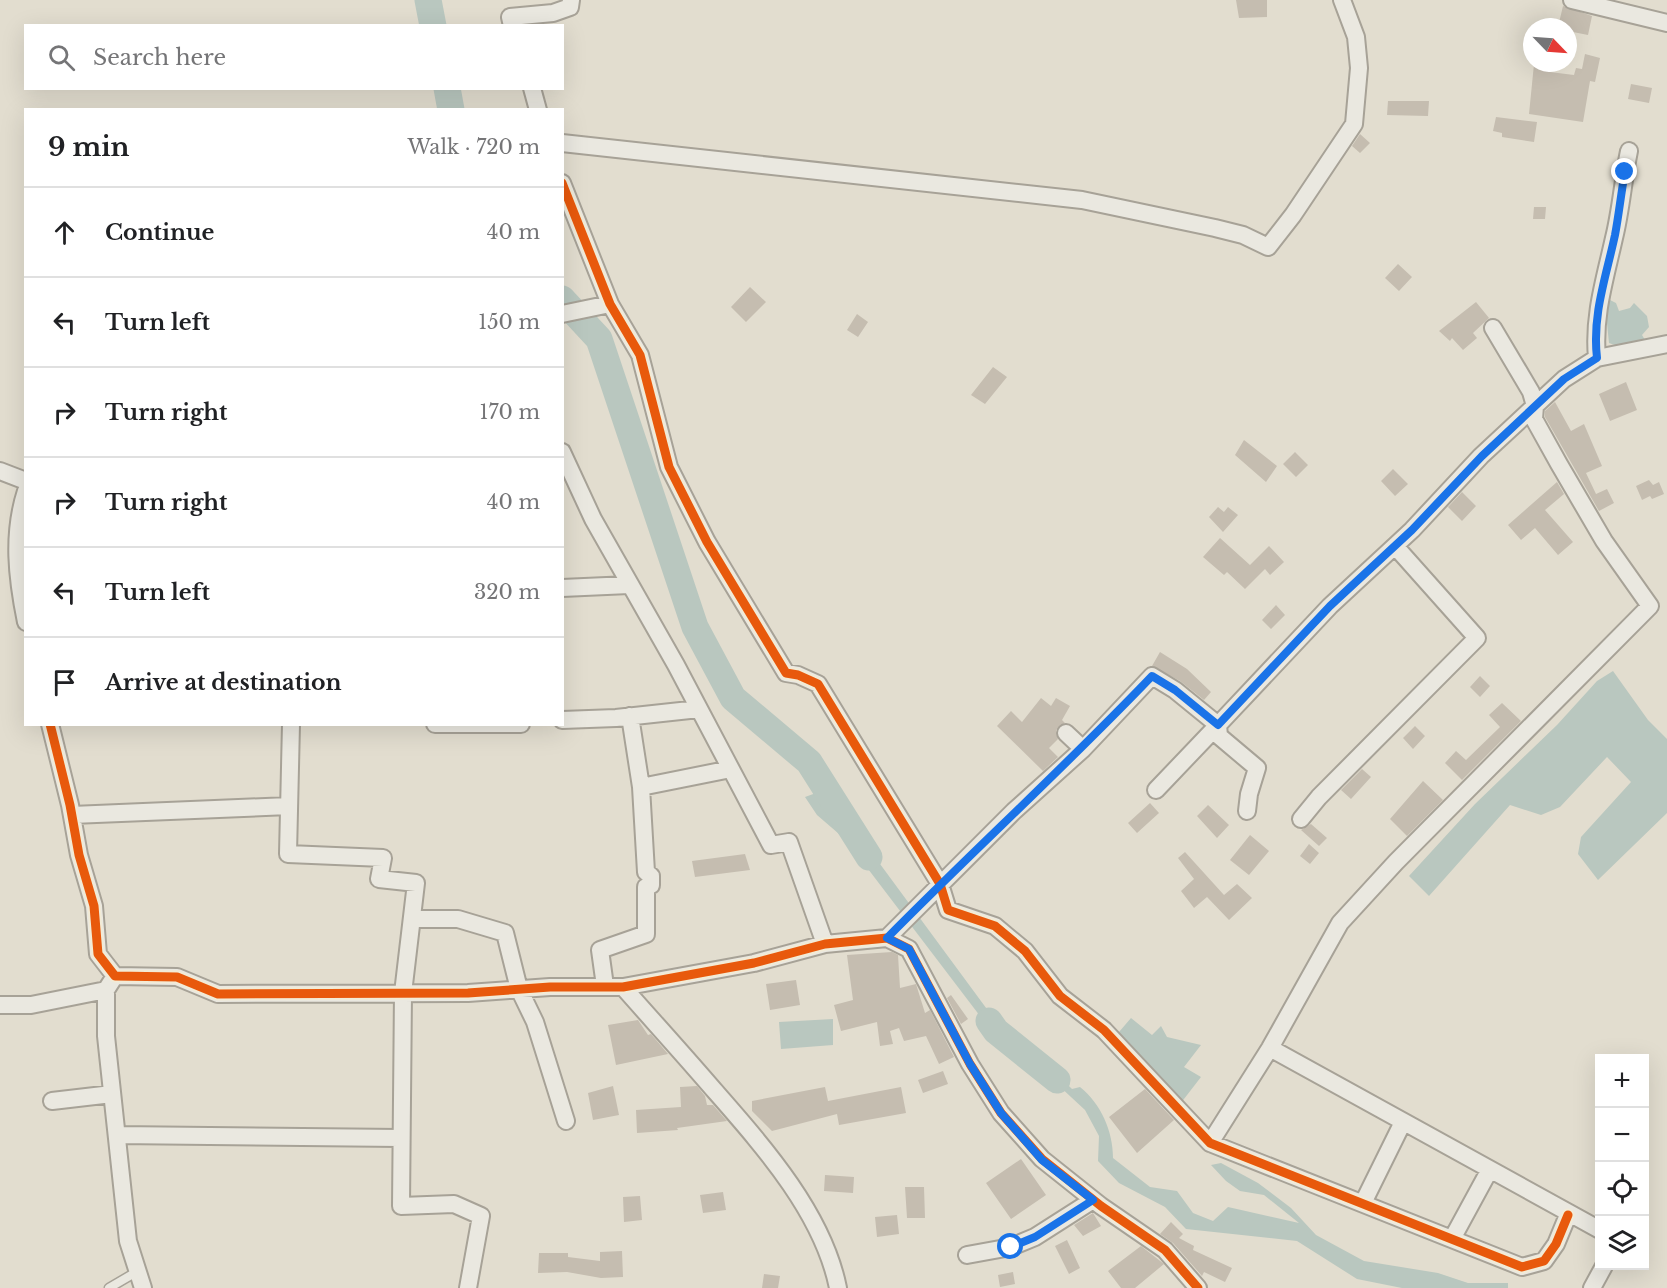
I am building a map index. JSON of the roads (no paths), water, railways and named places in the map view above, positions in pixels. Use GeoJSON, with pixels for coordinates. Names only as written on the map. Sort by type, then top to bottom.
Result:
{"type":"FeatureCollection","features":[{"type":"Feature","properties":{"kind":"street"},"geometry":{"type":"LineString","coordinates":[[512,24],[510,17],[554,13],[570,7],[571,0]]}},
{"type":"Feature","properties":{"kind":"street"},"geometry":{"type":"LineString","coordinates":[[564,143],[1082,200],[1243,235],[1268,247],[1293,215],[1354,124],[1359,68],[1356,37],[1342,0]]}},
{"type":"Feature","properties":{"kind":"street"},"geometry":{"type":"LineString","coordinates":[[1572,0],[1667,23]]}},
{"type":"Feature","properties":{"kind":"street"},"geometry":{"type":"LineString","coordinates":[[533,90],[537,108]]}},
{"type":"Feature","properties":{"kind":"street"},"geometry":{"type":"LineString","coordinates":[[1597,358],[1595,336],[1598,311],[1619,214],[1629,151]]}},
{"type":"Feature","properties":{"kind":"street"},"geometry":{"type":"LineString","coordinates":[[564,188],[610,304],[640,355],[669,467],[707,542],[786,673],[798,675],[818,684],[940,884],[948,910],[995,926],[1025,951],[1060,996],[1104,1030],[1210,1143],[1522,1267],[1544,1261],[1556,1244],[1568,1215]]}},
{"type":"Feature","properties":{"kind":"street"},"geometry":{"type":"LineString","coordinates":[[564,314],[610,304]]}},
{"type":"Feature","properties":{"kind":"street"},"geometry":{"type":"LineString","coordinates":[[1210,1143],[1270,1048],[1341,923],[1396,862],[1650,606],[1604,541],[1559,465],[1534,418],[1535,406],[1531,392],[1493,328]]}},
{"type":"Feature","properties":{"kind":"street"},"geometry":{"type":"LineString","coordinates":[[1156,790],[1330,606],[1395,546],[1482,456],[1564,379],[1597,358],[1667,344]]}},
{"type":"Feature","properties":{"kind":"street"},"geometry":{"type":"LineString","coordinates":[[564,456],[593,519],[771,844],[789,842],[825,944]]}},
{"type":"Feature","properties":{"kind":"street"},"geometry":{"type":"LineString","coordinates":[[0,471],[24,480]]}},
{"type":"Feature","properties":{"kind":"street"},"geometry":{"type":"LineString","coordinates":[[24,497],[18,516],[22,563],[17,581],[24,613]]}},
{"type":"Feature","properties":{"kind":"street"},"geometry":{"type":"LineString","coordinates":[[1301,819],[1319,796],[1477,638],[1395,546]]}},
{"type":"Feature","properties":{"kind":"street"},"geometry":{"type":"LineString","coordinates":[[564,588],[629,585]]}},
{"type":"Feature","properties":{"kind":"street"},"geometry":{"type":"LineString","coordinates":[[887,938],[940,884],[1083,748],[1152,676],[1175,690],[1218,725],[1219,736],[1257,768],[1249,794],[1247,811]]}},
{"type":"Feature","properties":{"kind":"street"},"geometry":{"type":"LineString","coordinates":[[564,720],[630,717],[699,709]]}},
{"type":"Feature","properties":{"kind":"street"},"geometry":{"type":"LineString","coordinates":[[605,986],[600,950],[646,934],[645,886],[651,885],[651,876],[646,872],[641,787],[630,717]]}},
{"type":"Feature","properties":{"kind":"street"},"geometry":{"type":"LineString","coordinates":[[51,726],[79,855],[94,906],[98,954],[111,983],[106,1036],[112,1094],[128,1241],[143,1288]]}},
{"type":"Feature","properties":{"kind":"street"},"geometry":{"type":"LineString","coordinates":[[291,726],[288,854],[383,858],[379,879],[416,883],[403,993],[401,1206],[454,1204],[481,1216],[468,1288]]}},
{"type":"Feature","properties":{"kind":"street"},"geometry":{"type":"LineString","coordinates":[[1066,733],[1083,748]]}},
{"type":"Feature","properties":{"kind":"street"},"geometry":{"type":"LineString","coordinates":[[641,787],[730,769]]}},
{"type":"Feature","properties":{"kind":"street"},"geometry":{"type":"LineString","coordinates":[[72,815],[289,806]]}},
{"type":"Feature","properties":{"kind":"street"},"geometry":{"type":"LineString","coordinates":[[412,920],[458,919],[505,933],[519,989],[535,1022],[566,1121]]}},
{"type":"Feature","properties":{"kind":"street"},"geometry":{"type":"LineString","coordinates":[[0,1005],[31,1005],[111,983],[177,978],[218,994],[468,993],[519,989],[623,987],[754,963],[825,944],[887,938],[909,949],[970,1064],[1001,1113],[1042,1160],[1093,1200],[1165,1250],[1198,1288]]}},
{"type":"Feature","properties":{"kind":"street"},"geometry":{"type":"LineString","coordinates":[[623,987],[773,1157],[800,1199],[833,1264],[838,1288]]}},
{"type":"Feature","properties":{"kind":"street"},"geometry":{"type":"LineString","coordinates":[[1270,1048],[1595,1228]]}},
{"type":"Feature","properties":{"kind":"street"},"geometry":{"type":"LineString","coordinates":[[52,1101],[112,1094]]}},
{"type":"Feature","properties":{"kind":"street"},"geometry":{"type":"LineString","coordinates":[[1362,1203],[1402,1122]]}},
{"type":"Feature","properties":{"kind":"street"},"geometry":{"type":"LineString","coordinates":[[117,1136],[400,1138]]}},
{"type":"Feature","properties":{"kind":"street"},"geometry":{"type":"LineString","coordinates":[[1452,1239],[1489,1171]]}},
{"type":"Feature","properties":{"kind":"street"},"geometry":{"type":"LineString","coordinates":[[968,1255],[1011,1247],[1027,1240],[1093,1200]]}},
{"type":"Feature","properties":{"kind":"street"},"geometry":{"type":"LineString","coordinates":[[1592,1288],[1602,1270]]}},
{"type":"Feature","properties":{"kind":"lane"},"geometry":{"type":"LineString","coordinates":[[109,1288],[138,1270]]}},
{"type":"Feature","properties":{"kind":"waterway"},"geometry":{"type":"LineString","coordinates":[[428,0],[433,24]]}},
{"type":"Feature","properties":{"kind":"waterway"},"geometry":{"type":"LineString","coordinates":[[447,90],[451,108]]}},
{"type":"Feature","properties":{"kind":"waterway"},"geometry":{"type":"LineString","coordinates":[[564,301],[599,339],[695,627],[733,698],[809,762],[869,857]]}},
{"type":"Feature","properties":{"kind":"waterway"},"geometry":{"type":"LineString","coordinates":[[989,1021],[996,1031],[1057,1080]]}}]}
